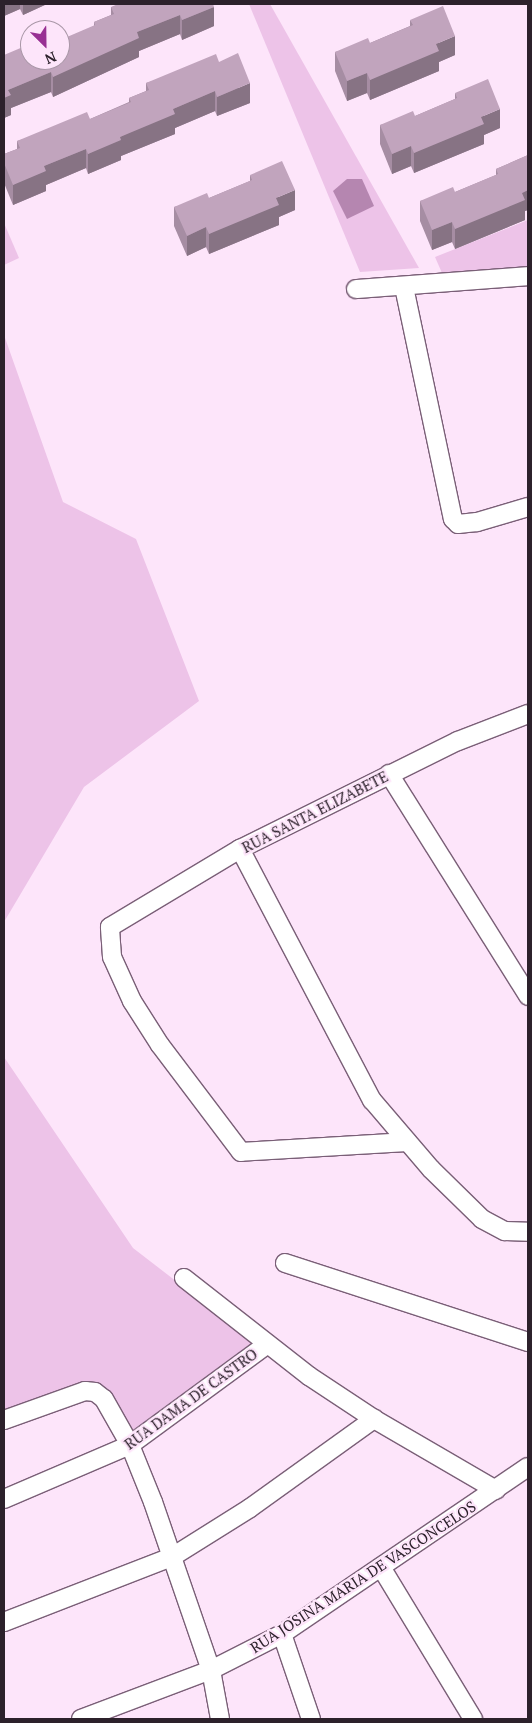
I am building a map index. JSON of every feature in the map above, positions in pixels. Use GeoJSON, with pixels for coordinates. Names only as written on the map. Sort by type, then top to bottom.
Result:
{"type":"FeatureCollection","features":[{"type":"Feature","properties":{"kind":"street"},"geometry":{"type":"LineString","coordinates":[[356,288],[404,287],[528,276]]}},
{"type":"Feature","properties":{"kind":"street"},"geometry":{"type":"LineString","coordinates":[[404,287],[450,512],[458,524],[478,522],[528,507]]}},
{"type":"Feature","properties":{"kind":"street","name":"RUA SANTA ELIZABETE"},"geometry":{"type":"LineString","coordinates":[[407,1142],[241,1152],[132,1001],[112,958],[110,927],[240,848],[458,741],[528,714]]}},
{"type":"Feature","properties":{"kind":"street"},"geometry":{"type":"LineString","coordinates":[[389,774],[528,996]]}},
{"type":"Feature","properties":{"kind":"street"},"geometry":{"type":"LineString","coordinates":[[240,848],[372,1100],[407,1142],[482,1219],[505,1231],[528,1232]]}},
{"type":"Feature","properties":{"kind":"street"},"geometry":{"type":"LineString","coordinates":[[285,1263],[528,1342]]}},
{"type":"Feature","properties":{"kind":"street"},"geometry":{"type":"LineString","coordinates":[[184,1278],[266,1344],[374,1419],[496,1490]]}},
{"type":"Feature","properties":{"kind":"street","name":"RUA DAMA DE CASTRO"},"geometry":{"type":"LineString","coordinates":[[4,1499],[130,1445],[266,1344]]}},
{"type":"Feature","properties":{"kind":"street"},"geometry":{"type":"LineString","coordinates":[[4,1420],[75,1394],[93,1391],[104,1399],[130,1445],[172,1557],[211,1670],[220,1719]]}},
{"type":"Feature","properties":{"kind":"street"},"geometry":{"type":"LineString","coordinates":[[4,1622],[172,1557],[250,1508],[374,1419]]}},
{"type":"Feature","properties":{"kind":"street","name":"RUA JOSINA MARIA DE VASCONCELOS"},"geometry":{"type":"LineString","coordinates":[[81,1719],[211,1670],[282,1634],[528,1467]]}},
{"type":"Feature","properties":{"kind":"street"},"geometry":{"type":"LineString","coordinates":[[381,1567],[473,1719]]}},
{"type":"Feature","properties":{"kind":"street"},"geometry":{"type":"LineString","coordinates":[[282,1634],[311,1719]]}},
{"type":"Feature","properties":{"kind":"shaded area"},"geometry":{"type":"Polygon","coordinates":[[[249,4],[270,4],[419,268],[360,272],[249,4]]]}},
{"type":"Feature","properties":{"kind":"shaded area"},"geometry":{"type":"Polygon","coordinates":[[[347,179],[362,179],[374,206],[347,219],[333,191],[347,179]]]}},
{"type":"Feature","properties":{"kind":"shaded area"},"geometry":{"type":"Polygon","coordinates":[[[528,220],[528,268],[442,273],[435,257],[528,220]]]}},
{"type":"Feature","properties":{"kind":"shaded area"},"geometry":{"type":"Polygon","coordinates":[[[4,223],[19,258],[4,265],[4,223]]]}},
{"type":"Feature","properties":{"kind":"shaded area"},"geometry":{"type":"Polygon","coordinates":[[[4,335],[63,502],[136,539],[199,701],[84,787],[4,922],[4,335]]]}},
{"type":"Feature","properties":{"kind":"shaded area"},"geometry":{"type":"Polygon","coordinates":[[[4,1057],[133,1248],[255,1342],[132,1437],[99,1385],[92,1382],[4,1412],[4,1057]]]}},
{"type":"Feature","properties":{"kind":"building"},"geometry":{"type":"Polygon","coordinates":[[[118,4],[213,4],[214,7],[182,20],[180,15],[137,32],[139,38],[70,69],[70,36],[95,25],[94,22],[114,14],[111,7],[118,4]]]}},
{"type":"Feature","properties":{"kind":"building"},"geometry":{"type":"Polygon","coordinates":[[[443,6],[455,36],[436,44],[439,51],[370,80],[367,73],[347,81],[335,52],[368,38],[370,43],[413,25],[410,20],[443,6]]]}},
{"type":"Feature","properties":{"kind":"building"},"geometry":{"type":"Polygon","coordinates":[[[20,48],[20,70],[68,70],[53,77],[51,72],[8,90],[11,95],[4,98],[4,55],[20,48]]]}},
{"type":"Feature","properties":{"kind":"building"},"geometry":{"type":"Polygon","coordinates":[[[238,53],[250,83],[217,97],[215,91],[173,109],[175,114],[120,137],[121,140],[88,154],[86,149],[44,166],[46,171],[13,185],[4,163],[4,154],[20,148],[17,141],[87,112],[90,119],[131,102],[129,98],[149,90],[146,83],[216,54],[219,62],[238,53]]]}},
{"type":"Feature","properties":{"kind":"building"},"geometry":{"type":"Polygon","coordinates":[[[488,79],[500,109],[481,117],[484,124],[414,153],[411,146],[392,154],[380,125],[413,111],[415,116],[457,98],[455,93],[488,79]]]}},
{"type":"Feature","properties":{"kind":"building"},"geometry":{"type":"Polygon","coordinates":[[[528,155],[528,190],[522,193],[525,200],[455,229],[452,222],[432,230],[420,201],[453,187],[455,192],[498,174],[496,169],[528,155]]]}},
{"type":"Feature","properties":{"kind":"building"},"geometry":{"type":"Polygon","coordinates":[[[282,161],[295,190],[276,198],[279,205],[209,234],[206,227],[187,236],[174,207],[207,193],[209,198],[252,180],[250,175],[282,161]]]}}]}
